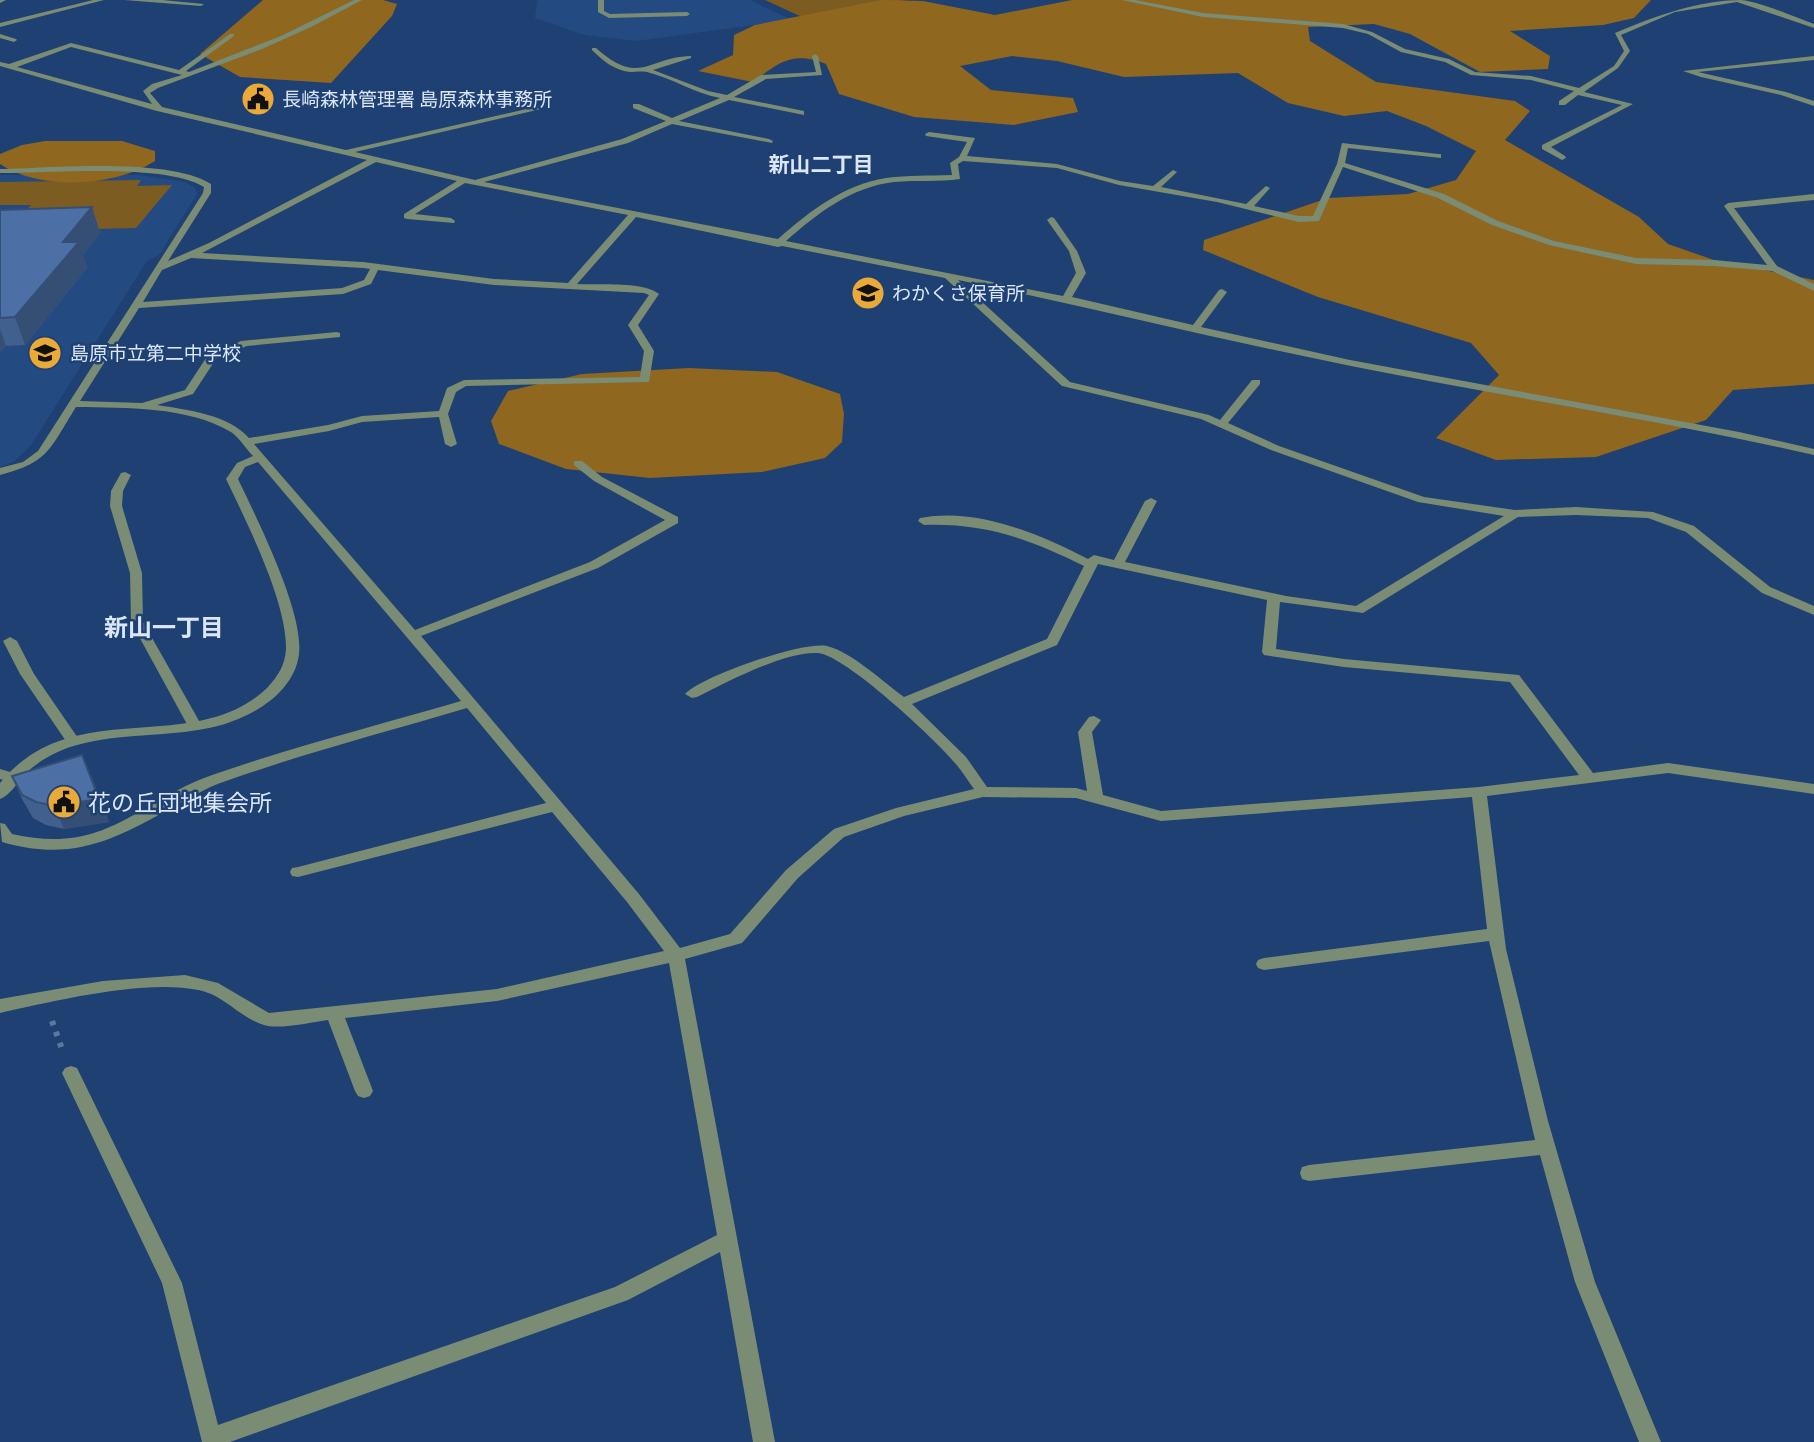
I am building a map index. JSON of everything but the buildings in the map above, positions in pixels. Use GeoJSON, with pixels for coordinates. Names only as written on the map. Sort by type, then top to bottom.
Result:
{"type":"FeatureCollection","features":[{"type":"Feature","properties":{"kind":"street"},"geometry":{"type":"LineString","coordinates":[[0,25],[101,0]]}},
{"type":"Feature","properties":{"kind":"street"},"geometry":{"type":"LineString","coordinates":[[127,0],[201,4]]}},
{"type":"Feature","properties":{"kind":"street"},"geometry":{"type":"LineString","coordinates":[[160,109],[147,95],[149,89],[295,35],[359,0]]}},
{"type":"Feature","properties":{"kind":"street"},"geometry":{"type":"LineString","coordinates":[[601,0],[601,12],[609,16],[687,14]]}},
{"type":"Feature","properties":{"kind":"street"},"geometry":{"type":"LineString","coordinates":[[1125,0],[1203,15],[1343,26],[1370,33],[1403,51],[1447,60],[1473,74],[1531,78],[1629,104],[1545,147],[1562,158]]}},
{"type":"Feature","properties":{"kind":"street"},"geometry":{"type":"LineString","coordinates":[[1562,103],[1616,67],[1628,51],[1617,34],[1674,10],[1738,0],[1814,26]]}},
{"type":"Feature","properties":{"kind":"street"},"geometry":{"type":"LineString","coordinates":[[180,72],[232,35]]}},
{"type":"Feature","properties":{"kind":"street"},"geometry":{"type":"LineString","coordinates":[[0,36],[14,40]]}},
{"type":"Feature","properties":{"kind":"street"},"geometry":{"type":"LineString","coordinates":[[9,67],[85,38]]}},
{"type":"Feature","properties":{"kind":"street"},"geometry":{"type":"LineString","coordinates":[[71,45],[189,74]]}},
{"type":"Feature","properties":{"kind":"street"},"geometry":{"type":"LineString","coordinates":[[594,49],[608,64],[631,72],[689,57]]}},
{"type":"Feature","properties":{"kind":"street"},"geometry":{"type":"LineString","coordinates":[[451,220],[407,216],[468,181],[625,141],[727,98],[764,77],[820,74],[815,56]]}},
{"type":"Feature","properties":{"kind":"street"},"geometry":{"type":"LineString","coordinates":[[1814,58],[1687,71],[1725,83],[1791,94],[1814,104]]}},
{"type":"Feature","properties":{"kind":"street"},"geometry":{"type":"LineString","coordinates":[[0,64],[160,109],[468,181],[632,216],[1066,299],[1350,363],[1725,433],[1814,453]]}},
{"type":"Feature","properties":{"kind":"street"},"geometry":{"type":"LineString","coordinates":[[645,69],[727,98],[801,113]]}},
{"type":"Feature","properties":{"kind":"street"},"geometry":{"type":"LineString","coordinates":[[636,106],[674,122],[769,141]]}},
{"type":"Feature","properties":{"kind":"street"},"geometry":{"type":"LineString","coordinates":[[345,152],[541,107]]}},
{"type":"Feature","properties":{"kind":"street"},"geometry":{"type":"LineString","coordinates":[[778,244],[800,223],[861,187],[887,181],[957,177],[954,163],[962,158],[972,140],[929,134]]}},
{"type":"Feature","properties":{"kind":"street"},"geometry":{"type":"LineString","coordinates":[[962,158],[1057,166],[1299,219],[1316,219],[1340,164],[1345,145],[1438,156]]}},
{"type":"Feature","properties":{"kind":"street"},"geometry":{"type":"LineString","coordinates":[[161,268],[373,159]]}},
{"type":"Feature","properties":{"kind":"street"},"geometry":{"type":"LineString","coordinates":[[1340,164],[1428,192],[1495,223],[1552,243],[1636,261],[1774,268],[1814,288]]}},
{"type":"Feature","properties":{"kind":"street"},"geometry":{"type":"LineString","coordinates":[[0,171],[165,171],[204,180],[208,186],[161,268],[36,460],[0,472]]}},
{"type":"Feature","properties":{"kind":"street"},"geometry":{"type":"LineString","coordinates":[[1156,188],[1173,172]]}},
{"type":"Feature","properties":{"kind":"street"},"geometry":{"type":"LineString","coordinates":[[1248,207],[1266,188]]}},
{"type":"Feature","properties":{"kind":"street"},"geometry":{"type":"LineString","coordinates":[[1774,268],[1728,206],[1814,197]]}},
{"type":"Feature","properties":{"kind":"street"},"geometry":{"type":"LineString","coordinates":[[570,286],[632,216]]}},
{"type":"Feature","properties":{"kind":"street"},"geometry":{"type":"LineString","coordinates":[[1051,220],[1073,250],[1081,273],[1066,299]]}},
{"type":"Feature","properties":{"kind":"street"},"geometry":{"type":"LineString","coordinates":[[189,255],[375,267],[494,282],[646,290],[654,294],[633,325],[649,351],[645,380],[464,383],[451,390],[443,414],[450,444]]}},
{"type":"Feature","properties":{"kind":"street"},"geometry":{"type":"LineString","coordinates":[[137,305],[343,291],[368,282],[375,267]]}},
{"type":"Feature","properties":{"kind":"street"},"geometry":{"type":"LineString","coordinates":[[949,277],[1066,384],[1205,417],[1275,448],[1422,500],[1515,514],[1576,511],[1649,515],[1690,529],[1766,590],[1814,611]]}},
{"type":"Feature","properties":{"kind":"street"},"geometry":{"type":"LineString","coordinates":[[1196,327],[1222,292]]}},
{"type":"Feature","properties":{"kind":"street"},"geometry":{"type":"LineString","coordinates":[[145,405],[166,397],[189,393],[212,357],[245,343],[337,335]]}},
{"type":"Feature","properties":{"kind":"street"},"geometry":{"type":"LineString","coordinates":[[1222,424],[1256,382]]}},
{"type":"Feature","properties":{"kind":"street"},"geometry":{"type":"LineString","coordinates":[[74,404],[145,405],[211,418],[237,430],[413,635],[676,956],[764,1442]]}},
{"type":"Feature","properties":{"kind":"street"},"geometry":{"type":"LineString","coordinates":[[247,442],[329,428],[362,419],[443,414]]}},
{"type":"Feature","properties":{"kind":"street"},"geometry":{"type":"LineString","coordinates":[[0,794],[6,775],[73,741],[120,732],[195,726],[230,717],[263,699],[275,688],[292,660],[292,644],[266,551],[232,479],[241,465],[261,457]]}},
{"type":"Feature","properties":{"kind":"street"},"geometry":{"type":"LineString","coordinates":[[413,635],[594,565],[674,520],[598,479],[578,463]]}},
{"type":"Feature","properties":{"kind":"street"},"geometry":{"type":"LineString","coordinates":[[125,475],[117,491],[116,506],[136,573],[137,622],[195,726]]}},
{"type":"Feature","properties":{"kind":"street"},"geometry":{"type":"LineString","coordinates":[[1118,564],[1151,501]]}},
{"type":"Feature","properties":{"kind":"street"},"geometry":{"type":"LineString","coordinates":[[903,703],[1052,642],[1094,559],[1274,597],[1359,610],[1515,514]]}},
{"type":"Feature","properties":{"kind":"street"},"geometry":{"type":"LineString","coordinates":[[924,521],[972,520],[1045,540],[1091,565]]}},
{"type":"Feature","properties":{"kind":"street"},"geometry":{"type":"LineString","coordinates":[[1274,597],[1269,652],[1344,663],[1514,678],[1588,777]]}},
{"type":"Feature","properties":{"kind":"street"},"geometry":{"type":"LineString","coordinates":[[10,641],[27,674],[73,741]]}},
{"type":"Feature","properties":{"kind":"street"},"geometry":{"type":"LineString","coordinates":[[692,694],[742,669],[809,650],[825,650],[903,703],[961,760],[983,792]]}},
{"type":"Feature","properties":{"kind":"street"},"geometry":{"type":"LineString","coordinates":[[2,835],[45,847],[94,841],[117,833],[182,794],[218,778],[468,702]]}},
{"type":"Feature","properties":{"kind":"street"},"geometry":{"type":"LineString","coordinates":[[1094,720],[1085,732],[1096,799]]}},
{"type":"Feature","properties":{"kind":"street"},"geometry":{"type":"LineString","coordinates":[[0,1006],[43,996],[176,980],[201,983],[222,991],[250,1014],[268,1020],[496,995],[676,956],[736,939],[792,874],[839,833],[901,812],[983,792],[1076,793],[1161,816],[1479,792],[1668,768],[1814,789]]}},
{"type":"Feature","properties":{"kind":"street"},"geometry":{"type":"LineString","coordinates":[[1479,792],[1496,934],[1546,1147],[1584,1282],[1650,1442]]}},
{"type":"Feature","properties":{"kind":"street"},"geometry":{"type":"LineString","coordinates":[[298,872],[555,806]]}},
{"type":"Feature","properties":{"kind":"street"},"geometry":{"type":"LineString","coordinates":[[1265,964],[1496,934]]}},
{"type":"Feature","properties":{"kind":"street"},"geometry":{"type":"LineString","coordinates":[[334,1012],[364,1091]]}},
{"type":"Feature","properties":{"kind":"street"},"geometry":{"type":"LineString","coordinates":[[71,1073],[172,1283],[211,1440],[621,1294],[727,1239]]}},
{"type":"Feature","properties":{"kind":"street"},"geometry":{"type":"LineString","coordinates":[[1309,1173],[1546,1147]]}},
{"type":"Feature","properties":{"kind":"path"},"geometry":{"type":"LineString","coordinates":[[43,996],[71,1073]]}},
{"type":"Feature","properties":{"kind":"shaded area"},"geometry":{"type":"Polygon","coordinates":[[[263,0],[383,0],[397,4],[392,16],[331,83],[240,77],[200,54],[263,0]]]}},
{"type":"Feature","properties":{"kind":"shaded area"},"geometry":{"type":"Polygon","coordinates":[[[537,0],[750,0],[792,20],[636,41],[584,35],[535,18],[537,0]]]}},
{"type":"Feature","properties":{"kind":"shaded area"},"geometry":{"type":"Polygon","coordinates":[[[765,0],[906,0],[804,18],[765,0]]]}},
{"type":"Feature","properties":{"kind":"shaded area"},"geometry":{"type":"Polygon","coordinates":[[[881,0],[923,1],[995,15],[1072,0],[1651,0],[1634,18],[1603,25],[1510,31],[1550,56],[1548,69],[1480,72],[1410,34],[1374,24],[1308,27],[1310,41],[1376,82],[1515,101],[1530,111],[1505,140],[1639,217],[1668,244],[1714,260],[1814,280],[1814,384],[1733,390],[1706,420],[1596,457],[1496,460],[1436,438],[1499,375],[1471,343],[1318,297],[1203,250],[1204,240],[1328,198],[1408,194],[1456,180],[1476,151],[1426,126],[1387,111],[1344,116],[1288,103],[1238,73],[1124,77],[1057,61],[1012,56],[960,66],[991,90],[1073,98],[1078,112],[1014,125],[914,117],[839,94],[826,64],[814,60],[787,61],[753,82],[698,71],[733,55],[734,35],[755,25],[881,0]]]}},
{"type":"Feature","properties":{"kind":"shaded area"},"geometry":{"type":"Polygon","coordinates":[[[45,141],[122,141],[155,151],[155,161],[119,176],[78,182],[36,179],[0,164],[0,154],[22,145],[45,141]]]}},
{"type":"Feature","properties":{"kind":"shaded area","name":"島原市立第二中学校"},"geometry":{"type":"Polygon","coordinates":[[[0,175],[140,175],[185,182],[195,188],[197,194],[159,255],[147,261],[31,445],[15,461],[0,467],[0,175]]]}},
{"type":"Feature","properties":{"kind":"shaded area"},"geometry":{"type":"Polygon","coordinates":[[[141,180],[137,186],[172,185],[136,228],[6,231],[31,205],[0,205],[0,182],[141,180]]]}},
{"type":"Feature","properties":{"kind":"shaded area"},"geometry":{"type":"Polygon","coordinates":[[[689,368],[777,372],[840,394],[844,414],[842,442],[825,458],[762,472],[650,478],[566,469],[499,444],[491,421],[508,391],[582,374],[689,368]]]}},
{"type":"Feature","properties":{"kind":"place","name":"長崎森林管理署 島原森林事務所"},"geometry":{"type":"Point","coordinates":[258,99]}},
{"type":"Feature","properties":{"kind":"place","name":"わかくさ保育所"},"geometry":{"type":"Point","coordinates":[868,293]}},
{"type":"Feature","properties":{"kind":"place","name":"島原市立第二中学校"},"geometry":{"type":"Point","coordinates":[45,353]}},
{"type":"Feature","properties":{"kind":"place","name":"花の丘団地集会所"},"geometry":{"type":"Point","coordinates":[64,802]}},
{"type":"Feature","properties":{"kind":"district","name":"新山二丁目"},"geometry":{"type":"Point","coordinates":[821,164]}},
{"type":"Feature","properties":{"kind":"district","name":"新山一丁目"},"geometry":{"type":"Point","coordinates":[164,627]}}]}
